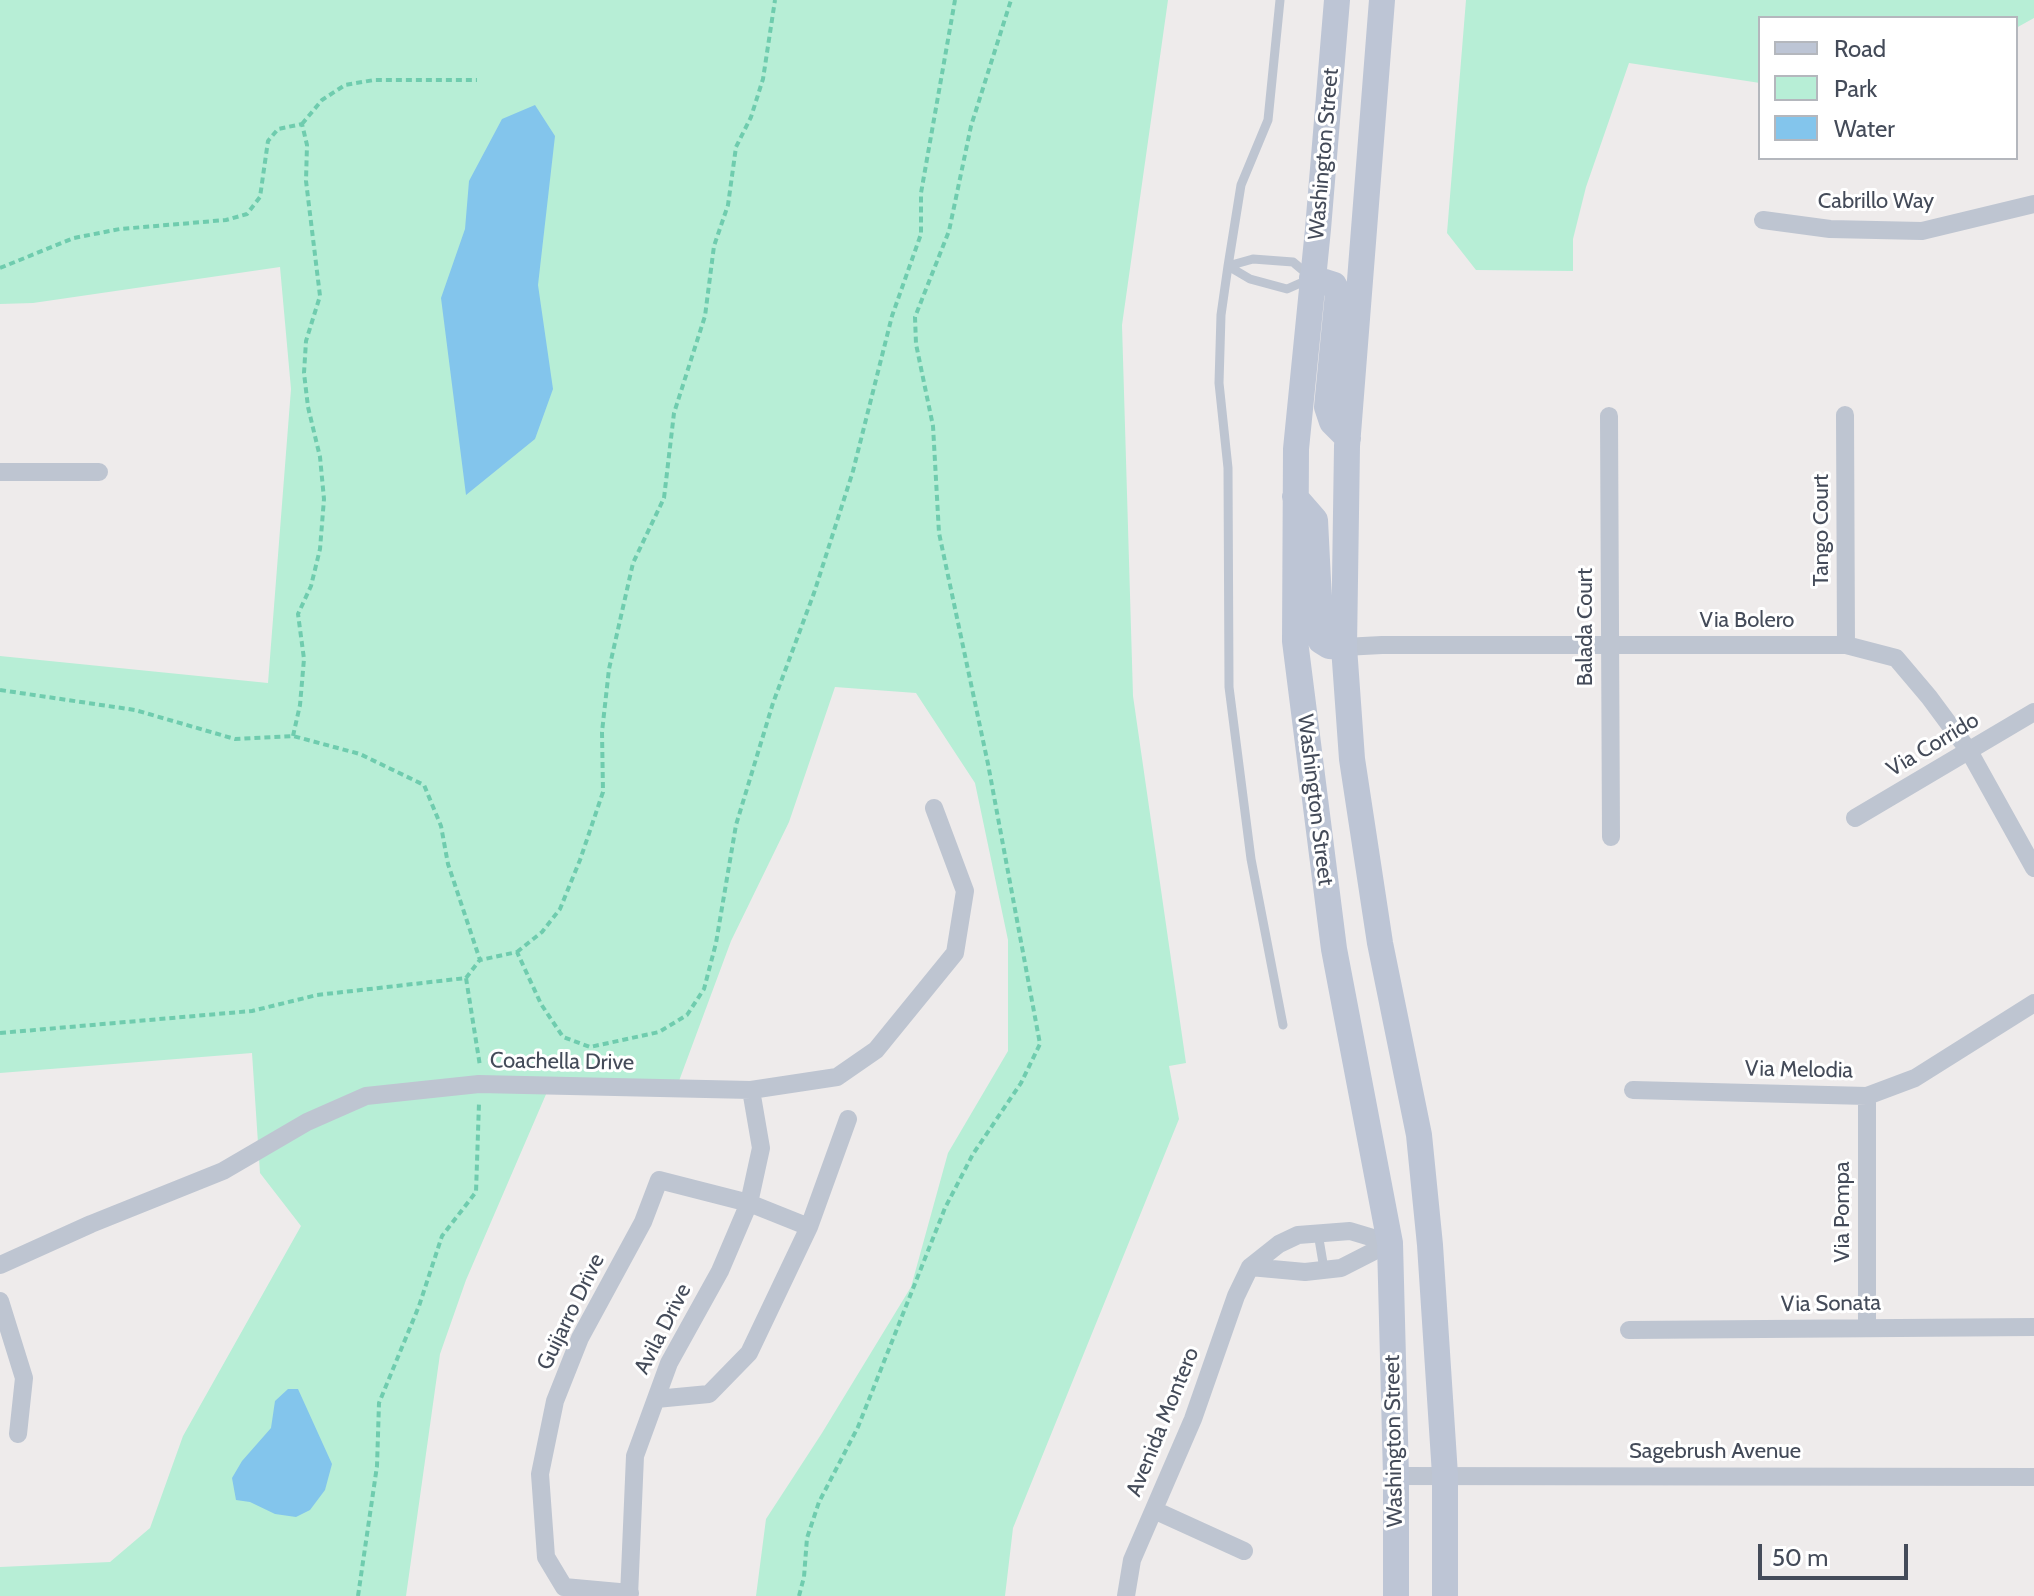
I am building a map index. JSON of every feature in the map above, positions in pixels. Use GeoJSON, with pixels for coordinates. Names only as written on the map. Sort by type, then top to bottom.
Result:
{"type":"FeatureCollection","features":[{"type":"Feature","properties":{"kind":"main road","name":"Washington Street"},"geometry":{"type":"LineString","coordinates":[[1337,0],[1296,449],[1295,641],[1332,934],[1390,1243],[1396,1596]]}},
{"type":"Feature","properties":{"kind":"main road","name":"Washington Street"},"geometry":{"type":"LineString","coordinates":[[1382,0],[1348,438],[1344,647],[1352,759],[1377,928],[1419,1135],[1430,1245],[1445,1475],[1445,1596]]}},
{"type":"Feature","properties":{"kind":"main road"},"geometry":{"type":"LineString","coordinates":[[1312,278],[1334,285],[1338,293],[1327,407],[1332,422],[1348,438]]}},
{"type":"Feature","properties":{"kind":"main road"},"geometry":{"type":"LineString","coordinates":[[1295,497],[1315,520],[1321,641],[1329,646],[1344,647]]}},
{"type":"Feature","properties":{"kind":"street","name":"Cabrillo Way"},"geometry":{"type":"LineString","coordinates":[[1763,220],[1830,229],[1922,231],[2034,204]]}},
{"type":"Feature","properties":{"kind":"street","name":"Tango Court"},"geometry":{"type":"LineString","coordinates":[[1845,415],[1846,645]]}},
{"type":"Feature","properties":{"kind":"street","name":"Balada Court"},"geometry":{"type":"LineString","coordinates":[[1609,416],[1611,837]]}},
{"type":"Feature","properties":{"kind":"street"},"geometry":{"type":"LineString","coordinates":[[0,472],[99,472]]}},
{"type":"Feature","properties":{"kind":"street","name":"Via Bolero"},"geometry":{"type":"LineString","coordinates":[[1344,647],[1846,645],[1896,658],[1969,751],[2034,868]]}},
{"type":"Feature","properties":{"kind":"street","name":"Via Corrido"},"geometry":{"type":"LineString","coordinates":[[1855,818],[2034,712]]}},
{"type":"Feature","properties":{"kind":"street","name":"Coachella Drive"},"geometry":{"type":"LineString","coordinates":[[0,1265],[91,1224],[223,1171],[307,1122],[366,1096],[479,1084],[751,1090],[837,1077],[876,1050],[955,953],[965,891],[934,808]]}},
{"type":"Feature","properties":{"kind":"street","name":"Via Melodia"},"geometry":{"type":"LineString","coordinates":[[1633,1090],[1867,1096],[1915,1078],[2034,1003]]}},
{"type":"Feature","properties":{"kind":"street","name":"Avila Drive"},"geometry":{"type":"LineString","coordinates":[[629,1594],[635,1456],[669,1363],[720,1271],[749,1203],[761,1148],[751,1090]]}},
{"type":"Feature","properties":{"kind":"street","name":"Via Pompa"},"geometry":{"type":"LineString","coordinates":[[1867,1096],[1867,1327]]}},
{"type":"Feature","properties":{"kind":"street"},"geometry":{"type":"LineString","coordinates":[[656,1399],[709,1394],[749,1353],[809,1227],[848,1119]]}},
{"type":"Feature","properties":{"kind":"street","name":"Guijarro Drive"},"geometry":{"type":"LineString","coordinates":[[629,1594],[564,1587],[546,1557],[540,1474],[555,1401],[580,1338],[643,1222],[659,1180],[749,1203]]}},
{"type":"Feature","properties":{"kind":"street"},"geometry":{"type":"LineString","coordinates":[[749,1203],[809,1227]]}},
{"type":"Feature","properties":{"kind":"street","name":"Avenida Montero"},"geometry":{"type":"LineString","coordinates":[[1126,1596],[1132,1560],[1193,1419],[1236,1296],[1250,1267],[1279,1244],[1298,1235],[1350,1231],[1390,1243]]}},
{"type":"Feature","properties":{"kind":"street"},"geometry":{"type":"LineString","coordinates":[[1250,1267],[1305,1272],[1341,1268],[1390,1243]]}},
{"type":"Feature","properties":{"kind":"street"},"geometry":{"type":"LineString","coordinates":[[0,1301],[24,1378],[18,1434]]}},
{"type":"Feature","properties":{"kind":"street","name":"Via Sonata"},"geometry":{"type":"LineString","coordinates":[[1629,1330],[2034,1327]]}},
{"type":"Feature","properties":{"kind":"street","name":"Sagebrush Avenue"},"geometry":{"type":"LineString","coordinates":[[1396,1476],[2034,1477]]}},
{"type":"Feature","properties":{"kind":"street"},"geometry":{"type":"LineString","coordinates":[[1154,1510],[1244,1551]]}},
{"type":"Feature","properties":{"kind":"lane"},"geometry":{"type":"LineString","coordinates":[[1280,0],[1268,120],[1241,185],[1228,266],[1221,315],[1219,383],[1228,468],[1229,687],[1251,859],[1283,1025]]}},
{"type":"Feature","properties":{"kind":"lane"},"geometry":{"type":"LineString","coordinates":[[1253,259],[1293,262],[1312,278],[1287,289],[1250,279],[1228,266],[1253,259]]}},
{"type":"Feature","properties":{"kind":"lane"},"geometry":{"type":"LineString","coordinates":[[1318,1233],[1324,1269]]}},
{"type":"Feature","properties":{"kind":"path"},"geometry":{"type":"LineString","coordinates":[[0,1033],[252,1011],[317,995],[466,978],[480,960],[517,952],[542,932],[560,909],[603,792],[602,732],[609,669],[633,563],[664,498],[674,413],[705,316],[714,246],[728,205],[736,147],[751,117],[763,79],[775,0]]}},
{"type":"Feature","properties":{"kind":"path"},"geometry":{"type":"LineString","coordinates":[[517,952],[541,1004],[563,1037],[590,1047],[659,1032],[687,1015],[704,989],[716,943],[736,825],[773,703],[814,593],[853,471],[892,316],[921,234],[921,193],[955,0]]}},
{"type":"Feature","properties":{"kind":"path"},"geometry":{"type":"LineString","coordinates":[[0,268],[74,238],[120,229],[226,220],[247,214],[260,197],[268,141],[278,129],[302,124],[322,100],[345,85],[374,80],[477,80]]}},
{"type":"Feature","properties":{"kind":"path"},"geometry":{"type":"LineString","coordinates":[[293,736],[300,705],[304,659],[298,614],[311,586],[320,549],[324,499],[320,457],[308,407],[304,373],[306,341],[320,296],[306,181],[307,145],[302,124]]}},
{"type":"Feature","properties":{"kind":"path"},"geometry":{"type":"LineString","coordinates":[[0,690],[135,710],[235,739],[293,736],[360,754],[424,785],[441,826],[448,864],[480,960]]}},
{"type":"Feature","properties":{"kind":"path"},"geometry":{"type":"LineString","coordinates":[[358,1596],[377,1466],[379,1403],[419,1306],[442,1236],[476,1192],[480,1060],[466,978]]}},
{"type":"Feature","properties":{"kind":"green space"},"geometry":{"type":"Polygon","coordinates":[[[0,0],[1168,0],[1122,325],[1133,696],[1186,1063],[1169,1066],[1179,1119],[1013,1528],[1005,1596],[756,1596],[766,1519],[911,1287],[948,1153],[1008,1051],[1008,940],[975,783],[916,693],[835,687],[789,822],[731,941],[676,1089],[550,1085],[466,1280],[440,1354],[406,1596],[0,1596],[0,1567],[110,1562],[150,1528],[183,1436],[301,1226],[260,1173],[252,1053],[0,1073],[0,656],[268,683],[291,389],[280,267],[33,303],[0,304],[0,0]]]}},
{"type":"Feature","properties":{"kind":"green space"},"geometry":{"type":"Polygon","coordinates":[[[1466,0],[2034,0],[2034,18],[2018,27],[2018,16],[1758,16],[1758,83],[1629,63],[1586,187],[1573,239],[1573,271],[1476,270],[1447,233],[1466,0]]]}},
{"type":"Feature","properties":{"kind":"water"},"geometry":{"type":"Polygon","coordinates":[[[535,105],[555,136],[538,285],[553,389],[535,439],[466,495],[441,298],[465,229],[469,181],[502,119],[535,105]]]}},
{"type":"Feature","properties":{"kind":"water"},"geometry":{"type":"Polygon","coordinates":[[[288,1389],[298,1389],[332,1464],[325,1490],[310,1510],[296,1517],[275,1514],[250,1502],[236,1500],[232,1478],[242,1461],[271,1428],[275,1401],[288,1389]]]}}]}
